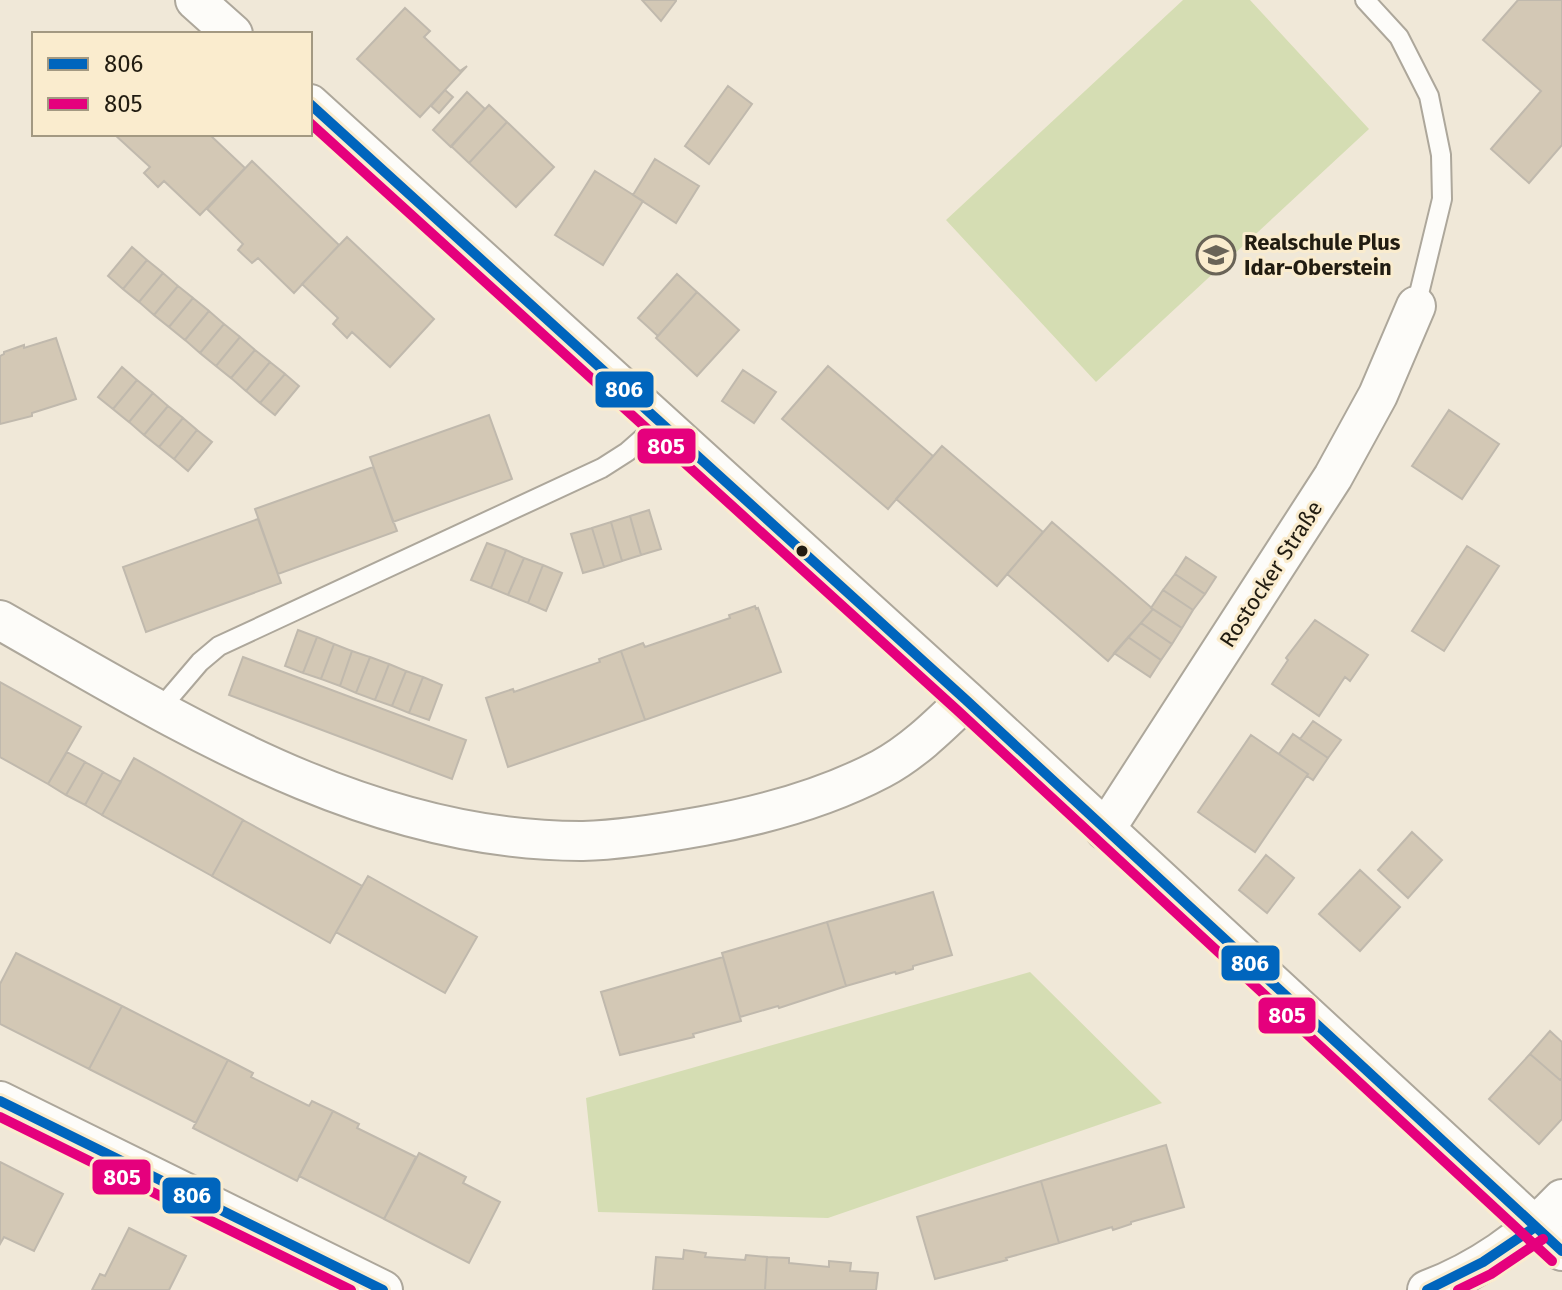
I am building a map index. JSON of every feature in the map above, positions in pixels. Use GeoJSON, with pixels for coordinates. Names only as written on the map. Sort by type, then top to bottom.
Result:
{"type":"FeatureCollection","features":[{"type":"Feature","properties":{"kind":"street"},"geometry":{"type":"LineString","coordinates":[[195,0],[231,32]]}},
{"type":"Feature","properties":{"kind":"street"},"geometry":{"type":"LineString","coordinates":[[312,106],[966,700],[1549,1239]]}},
{"type":"Feature","properties":{"kind":"street","name":"Rostocker Straße"},"geometry":{"type":"LineString","coordinates":[[1105,830],[1333,477],[1378,395],[1416,306]]}},
{"type":"Feature","properties":{"kind":"street"},"geometry":{"type":"LineString","coordinates":[[0,620],[159,710],[281,771],[364,804],[437,824],[517,837],[584,841],[664,833],[735,821],[809,800],[883,768],[925,739],[966,700]]}},
{"type":"Feature","properties":{"kind":"street"},"geometry":{"type":"LineString","coordinates":[[0,1101],[383,1290]]}},
{"type":"Feature","properties":{"kind":"street"},"geometry":{"type":"LineString","coordinates":[[1549,1239],[1562,1199]]}},
{"type":"Feature","properties":{"kind":"street"},"geometry":{"type":"LineString","coordinates":[[1427,1290],[1483,1262],[1549,1239]]}},
{"type":"Feature","properties":{"kind":"lane"},"geometry":{"type":"LineString","coordinates":[[1365,0],[1399,37],[1429,96],[1441,155],[1442,199],[1416,306]]}},
{"type":"Feature","properties":{"kind":"lane"},"geometry":{"type":"LineString","coordinates":[[159,710],[200,662],[219,646],[602,468],[627,452],[660,423]]}},
{"type":"Feature","properties":{"kind":"green space"},"geometry":{"type":"Polygon","coordinates":[[[1183,0],[1250,0],[1369,129],[1096,382],[946,220],[1183,0]]]}},
{"type":"Feature","properties":{"kind":"green space"},"geometry":{"type":"Polygon","coordinates":[[[1030,972],[1162,1103],[828,1218],[598,1212],[586,1098],[1030,972]]]}},
{"type":"Feature","properties":{"kind":"building"},"geometry":{"type":"Polygon","coordinates":[[[642,0],[676,0],[676,1],[661,21],[642,0]]]}},
{"type":"Feature","properties":{"kind":"building"},"geometry":{"type":"Polygon","coordinates":[[[1518,0],[1562,0],[1562,145],[1529,183],[1491,149],[1541,91],[1483,40],[1518,0]]]}},
{"type":"Feature","properties":{"kind":"building"},"geometry":{"type":"Polygon","coordinates":[[[405,8],[430,31],[424,37],[460,71],[467,66],[420,117],[357,59],[405,8]]]}},
{"type":"Feature","properties":{"kind":"building"},"geometry":{"type":"Polygon","coordinates":[[[728,86],[752,104],[709,164],[685,146],[728,86]]]}},
{"type":"Feature","properties":{"kind":"building"},"geometry":{"type":"Polygon","coordinates":[[[445,90],[453,97],[439,113],[431,106],[445,90]]]}},
{"type":"Feature","properties":{"kind":"building"},"geometry":{"type":"Polygon","coordinates":[[[467,92],[485,109],[451,147],[433,130],[467,92]]]}},
{"type":"Feature","properties":{"kind":"building"},"geometry":{"type":"Polygon","coordinates":[[[489,105],[507,122],[469,163],[451,146],[489,105]]]}},
{"type":"Feature","properties":{"kind":"building"},"geometry":{"type":"Polygon","coordinates":[[[507,122],[554,167],[516,207],[469,163],[507,122]]]}},
{"type":"Feature","properties":{"kind":"building"},"geometry":{"type":"Polygon","coordinates":[[[116,136],[211,136],[245,168],[200,215],[164,181],[158,187],[144,173],[150,167],[116,136]]]}},
{"type":"Feature","properties":{"kind":"building"},"geometry":{"type":"Polygon","coordinates":[[[655,159],[699,186],[676,223],[633,195],[655,159]]]}},
{"type":"Feature","properties":{"kind":"building"},"geometry":{"type":"Polygon","coordinates":[[[252,161],[339,245],[294,293],[258,258],[252,263],[238,250],[243,244],[207,209],[252,161]]]}},
{"type":"Feature","properties":{"kind":"building"},"geometry":{"type":"Polygon","coordinates":[[[595,171],[643,201],[603,265],[555,235],[595,171]]]}},
{"type":"Feature","properties":{"kind":"building"},"geometry":{"type":"Polygon","coordinates":[[[347,237],[434,319],[390,367],[352,332],[347,338],[333,324],[338,318],[302,284],[347,237]]]}},
{"type":"Feature","properties":{"kind":"building"},"geometry":{"type":"Polygon","coordinates":[[[132,247],[147,260],[123,289],[108,276],[132,247]]]}},
{"type":"Feature","properties":{"kind":"building"},"geometry":{"type":"Polygon","coordinates":[[[147,260],[163,273],[139,302],[123,289],[147,260]]]}},
{"type":"Feature","properties":{"kind":"building"},"geometry":{"type":"Polygon","coordinates":[[[163,273],[178,286],[154,315],[139,302],[163,273]]]}},
{"type":"Feature","properties":{"kind":"building"},"geometry":{"type":"Polygon","coordinates":[[[677,274],[697,292],[658,336],[638,318],[677,274]]]}},
{"type":"Feature","properties":{"kind":"building"},"geometry":{"type":"Polygon","coordinates":[[[178,286],[193,298],[169,327],[154,315],[178,286]]]}},
{"type":"Feature","properties":{"kind":"building"},"geometry":{"type":"Polygon","coordinates":[[[697,292],[739,330],[697,376],[656,338],[697,292]]]}},
{"type":"Feature","properties":{"kind":"building"},"geometry":{"type":"Polygon","coordinates":[[[193,298],[209,311],[185,340],[169,327],[193,298]]]}},
{"type":"Feature","properties":{"kind":"building"},"geometry":{"type":"Polygon","coordinates":[[[209,311],[224,324],[200,353],[185,340],[209,311]]]}},
{"type":"Feature","properties":{"kind":"building"},"geometry":{"type":"Polygon","coordinates":[[[224,324],[240,337],[216,366],[200,353],[224,324]]]}},
{"type":"Feature","properties":{"kind":"building"},"geometry":{"type":"Polygon","coordinates":[[[240,337],[255,350],[231,378],[216,366],[240,337]]]}},
{"type":"Feature","properties":{"kind":"building"},"geometry":{"type":"Polygon","coordinates":[[[56,338],[76,399],[0,424],[0,356],[24,345],[24,348],[56,338]]]}},
{"type":"Feature","properties":{"kind":"building"},"geometry":{"type":"Polygon","coordinates":[[[255,350],[270,362],[246,391],[231,378],[255,350]]]}},
{"type":"Feature","properties":{"kind":"building"},"geometry":{"type":"Polygon","coordinates":[[[270,362],[285,374],[260,403],[246,391],[270,362]]]}},
{"type":"Feature","properties":{"kind":"building"},"geometry":{"type":"Polygon","coordinates":[[[828,366],[933,456],[888,509],[782,419],[828,366]]]}},
{"type":"Feature","properties":{"kind":"building"},"geometry":{"type":"Polygon","coordinates":[[[122,367],[137,380],[113,409],[98,397],[122,367]]]}},
{"type":"Feature","properties":{"kind":"building"},"geometry":{"type":"Polygon","coordinates":[[[743,370],[776,392],[754,423],[722,401],[743,370]]]}},
{"type":"Feature","properties":{"kind":"building"},"geometry":{"type":"Polygon","coordinates":[[[285,374],[299,386],[275,415],[260,403],[285,374]]]}},
{"type":"Feature","properties":{"kind":"building"},"geometry":{"type":"Polygon","coordinates":[[[137,380],[153,393],[129,422],[113,409],[137,380]]]}},
{"type":"Feature","properties":{"kind":"building"},"geometry":{"type":"Polygon","coordinates":[[[153,393],[168,406],[144,435],[129,422],[153,393]]]}},
{"type":"Feature","properties":{"kind":"building"},"geometry":{"type":"Polygon","coordinates":[[[168,406],[183,418],[159,447],[144,435],[168,406]]]}},
{"type":"Feature","properties":{"kind":"building"},"geometry":{"type":"Polygon","coordinates":[[[1449,410],[1499,444],[1462,499],[1412,466],[1449,410]]]}},
{"type":"Feature","properties":{"kind":"building"},"geometry":{"type":"Polygon","coordinates":[[[489,415],[512,479],[393,522],[370,457],[489,415]]]}},
{"type":"Feature","properties":{"kind":"building"},"geometry":{"type":"Polygon","coordinates":[[[183,418],[197,430],[174,459],[159,447],[183,418]]]}},
{"type":"Feature","properties":{"kind":"building"},"geometry":{"type":"Polygon","coordinates":[[[197,430],[212,442],[188,471],[174,459],[197,430]]]}},
{"type":"Feature","properties":{"kind":"building"},"geometry":{"type":"Polygon","coordinates":[[[942,446],[1043,532],[997,586],[896,499],[942,446]]]}},
{"type":"Feature","properties":{"kind":"building"},"geometry":{"type":"Polygon","coordinates":[[[373,467],[397,531],[278,574],[255,509],[373,467]]]}},
{"type":"Feature","properties":{"kind":"building"},"geometry":{"type":"Polygon","coordinates":[[[649,510],[661,549],[641,555],[630,516],[649,510]]]}},
{"type":"Feature","properties":{"kind":"building"},"geometry":{"type":"Polygon","coordinates":[[[630,516],[641,555],[622,561],[611,522],[630,516]]]}},
{"type":"Feature","properties":{"kind":"building"},"geometry":{"type":"Polygon","coordinates":[[[258,519],[281,583],[146,632],[123,567],[258,519]]]}},
{"type":"Feature","properties":{"kind":"building"},"geometry":{"type":"Polygon","coordinates":[[[611,522],[622,561],[604,567],[592,528],[611,522]]]}},
{"type":"Feature","properties":{"kind":"building"},"geometry":{"type":"Polygon","coordinates":[[[1052,522],[1153,609],[1108,661],[1007,574],[1052,522]]]}},
{"type":"Feature","properties":{"kind":"building"},"geometry":{"type":"Polygon","coordinates":[[[592,528],[604,567],[583,573],[571,534],[592,528]]]}},
{"type":"Feature","properties":{"kind":"building"},"geometry":{"type":"Polygon","coordinates":[[[487,543],[506,550],[491,588],[471,580],[487,543]]]}},
{"type":"Feature","properties":{"kind":"building"},"geometry":{"type":"Polygon","coordinates":[[[1467,546],[1499,566],[1444,651],[1412,631],[1467,546]]]}},
{"type":"Feature","properties":{"kind":"building"},"geometry":{"type":"Polygon","coordinates":[[[506,550],[524,558],[508,595],[491,588],[506,550]]]}},
{"type":"Feature","properties":{"kind":"building"},"geometry":{"type":"Polygon","coordinates":[[[1186,557],[1216,577],[1205,594],[1175,574],[1186,557]]]}},
{"type":"Feature","properties":{"kind":"building"},"geometry":{"type":"Polygon","coordinates":[[[524,558],[543,565],[528,603],[508,595],[524,558]]]}},
{"type":"Feature","properties":{"kind":"building"},"geometry":{"type":"Polygon","coordinates":[[[543,565],[562,573],[546,611],[528,603],[543,565]]]}},
{"type":"Feature","properties":{"kind":"building"},"geometry":{"type":"Polygon","coordinates":[[[1175,574],[1205,594],[1193,610],[1163,590],[1175,574]]]}},
{"type":"Feature","properties":{"kind":"building"},"geometry":{"type":"Polygon","coordinates":[[[1163,590],[1193,610],[1182,628],[1151,608],[1163,590]]]}},
{"type":"Feature","properties":{"kind":"building"},"geometry":{"type":"Polygon","coordinates":[[[755,606],[781,672],[645,720],[621,651],[643,643],[645,647],[730,618],[729,615],[755,606]]]}},
{"type":"Feature","properties":{"kind":"building"},"geometry":{"type":"Polygon","coordinates":[[[1153,609],[1182,628],[1172,644],[1141,623],[1153,609]]]}},
{"type":"Feature","properties":{"kind":"building"},"geometry":{"type":"Polygon","coordinates":[[[1315,620],[1368,655],[1350,681],[1345,677],[1319,716],[1272,684],[1288,660],[1286,658],[1315,620]]]}},
{"type":"Feature","properties":{"kind":"building"},"geometry":{"type":"Polygon","coordinates":[[[1141,623],[1172,644],[1161,660],[1128,637],[1141,623]]]}},
{"type":"Feature","properties":{"kind":"building"},"geometry":{"type":"Polygon","coordinates":[[[298,630],[317,637],[303,673],[285,666],[298,630]]]}},
{"type":"Feature","properties":{"kind":"building"},"geometry":{"type":"Polygon","coordinates":[[[317,637],[334,644],[321,679],[303,673],[317,637]]]}},
{"type":"Feature","properties":{"kind":"building"},"geometry":{"type":"Polygon","coordinates":[[[1128,637],[1161,660],[1150,677],[1114,653],[1128,637]]]}},
{"type":"Feature","properties":{"kind":"building"},"geometry":{"type":"Polygon","coordinates":[[[334,644],[352,651],[340,686],[321,679],[334,644]]]}},
{"type":"Feature","properties":{"kind":"building"},"geometry":{"type":"Polygon","coordinates":[[[352,651],[370,657],[356,693],[340,686],[352,651]]]}},
{"type":"Feature","properties":{"kind":"building"},"geometry":{"type":"Polygon","coordinates":[[[621,651],[645,720],[508,767],[486,698],[513,689],[514,692],[600,662],[599,659],[621,651]]]}},
{"type":"Feature","properties":{"kind":"building"},"geometry":{"type":"Polygon","coordinates":[[[243,657],[466,740],[452,779],[229,695],[243,657]]]}},
{"type":"Feature","properties":{"kind":"building"},"geometry":{"type":"Polygon","coordinates":[[[370,657],[389,664],[375,700],[356,693],[370,657]]]}},
{"type":"Feature","properties":{"kind":"building"},"geometry":{"type":"Polygon","coordinates":[[[389,664],[406,671],[392,706],[375,700],[389,664]]]}},
{"type":"Feature","properties":{"kind":"building"},"geometry":{"type":"Polygon","coordinates":[[[406,671],[423,677],[409,713],[392,706],[406,671]]]}},
{"type":"Feature","properties":{"kind":"building"},"geometry":{"type":"Polygon","coordinates":[[[423,677],[442,685],[429,720],[409,713],[423,677]]]}},
{"type":"Feature","properties":{"kind":"building"},"geometry":{"type":"Polygon","coordinates":[[[0,682],[81,727],[48,784],[0,757],[0,682]]]}},
{"type":"Feature","properties":{"kind":"building"},"geometry":{"type":"Polygon","coordinates":[[[1313,721],[1341,740],[1328,758],[1300,739],[1313,721]]]}},
{"type":"Feature","properties":{"kind":"building"},"geometry":{"type":"Polygon","coordinates":[[[1293,734],[1328,758],[1313,780],[1279,754],[1293,734]]]}},
{"type":"Feature","properties":{"kind":"building"},"geometry":{"type":"Polygon","coordinates":[[[1251,735],[1308,774],[1255,852],[1198,812],[1251,735]]]}},
{"type":"Feature","properties":{"kind":"building"},"geometry":{"type":"Polygon","coordinates":[[[67,752],[85,762],[66,795],[48,784],[67,752]]]}},
{"type":"Feature","properties":{"kind":"building"},"geometry":{"type":"Polygon","coordinates":[[[134,758],[243,820],[212,876],[102,815],[134,758]]]}},
{"type":"Feature","properties":{"kind":"building"},"geometry":{"type":"Polygon","coordinates":[[[85,762],[103,772],[85,805],[66,795],[85,762]]]}},
{"type":"Feature","properties":{"kind":"building"},"geometry":{"type":"Polygon","coordinates":[[[103,772],[121,782],[102,815],[85,805],[103,772]]]}},
{"type":"Feature","properties":{"kind":"building"},"geometry":{"type":"Polygon","coordinates":[[[243,820],[362,886],[330,943],[212,876],[243,820]]]}},
{"type":"Feature","properties":{"kind":"building"},"geometry":{"type":"Polygon","coordinates":[[[1412,832],[1442,860],[1408,898],[1378,870],[1412,832]]]}},
{"type":"Feature","properties":{"kind":"building"},"geometry":{"type":"Polygon","coordinates":[[[1266,855],[1294,878],[1267,913],[1239,890],[1266,855]]]}},
{"type":"Feature","properties":{"kind":"building"},"geometry":{"type":"Polygon","coordinates":[[[1360,870],[1400,907],[1360,951],[1319,914],[1360,870]]]}},
{"type":"Feature","properties":{"kind":"building"},"geometry":{"type":"Polygon","coordinates":[[[368,876],[477,937],[445,993],[336,932],[368,876]]]}},
{"type":"Feature","properties":{"kind":"building"},"geometry":{"type":"Polygon","coordinates":[[[933,892],[952,955],[896,974],[846,986],[827,922],[933,892]]]}},
{"type":"Feature","properties":{"kind":"building"},"geometry":{"type":"Polygon","coordinates":[[[827,922],[846,986],[740,1017],[722,953],[827,922]]]}},
{"type":"Feature","properties":{"kind":"building"},"geometry":{"type":"Polygon","coordinates":[[[16,953],[122,1006],[89,1069],[0,1024],[0,984],[16,953]]]}},
{"type":"Feature","properties":{"kind":"building"},"geometry":{"type":"Polygon","coordinates":[[[723,957],[741,1021],[693,1034],[694,1037],[620,1055],[601,992],[723,957]]]}},
{"type":"Feature","properties":{"kind":"building"},"geometry":{"type":"Polygon","coordinates":[[[122,1006],[228,1060],[196,1123],[89,1069],[122,1006]]]}},
{"type":"Feature","properties":{"kind":"building"},"geometry":{"type":"Polygon","coordinates":[[[1550,1031],[1562,1042],[1560,1080],[1530,1054],[1550,1031]]]}},
{"type":"Feature","properties":{"kind":"building"},"geometry":{"type":"Polygon","coordinates":[[[1530,1054],[1560,1080],[1562,1078],[1562,1119],[1539,1144],[1489,1099],[1530,1054]]]}},
{"type":"Feature","properties":{"kind":"building"},"geometry":{"type":"Polygon","coordinates":[[[228,1060],[253,1073],[251,1077],[309,1106],[312,1101],[333,1111],[297,1181],[193,1128],[228,1060]]]}},
{"type":"Feature","properties":{"kind":"building"},"geometry":{"type":"Polygon","coordinates":[[[333,1111],[359,1124],[357,1128],[416,1157],[384,1219],[299,1176],[333,1111]]]}},
{"type":"Feature","properties":{"kind":"building"},"geometry":{"type":"Polygon","coordinates":[[[1166,1145],[1184,1207],[1113,1230],[1112,1227],[1059,1243],[1041,1181],[1166,1145]]]}},
{"type":"Feature","properties":{"kind":"building"},"geometry":{"type":"Polygon","coordinates":[[[419,1153],[466,1177],[463,1183],[500,1202],[469,1263],[384,1219],[419,1153]]]}},
{"type":"Feature","properties":{"kind":"building"},"geometry":{"type":"Polygon","coordinates":[[[0,1162],[63,1194],[34,1251],[4,1237],[0,1244],[0,1162]]]}},
{"type":"Feature","properties":{"kind":"building"},"geometry":{"type":"Polygon","coordinates":[[[1041,1181],[1059,1243],[935,1279],[917,1217],[1041,1181]]]}},
{"type":"Feature","properties":{"kind":"building"},"geometry":{"type":"Polygon","coordinates":[[[129,1228],[186,1256],[169,1290],[92,1290],[100,1274],[105,1276],[129,1228]]]}},
{"type":"Feature","properties":{"kind":"building"},"geometry":{"type":"Polygon","coordinates":[[[684,1250],[706,1253],[705,1257],[745,1260],[746,1255],[767,1257],[765,1290],[653,1290],[656,1257],[683,1259],[684,1250]]]}},
{"type":"Feature","properties":{"kind":"building"},"geometry":{"type":"Polygon","coordinates":[[[767,1257],[789,1258],[789,1263],[829,1267],[829,1261],[851,1263],[850,1271],[878,1273],[876,1290],[765,1290],[767,1257]]]}},
{"type":"Feature","properties":{"kind":"transit line","name":"806"},"geometry":{"type":"LineString","coordinates":[[312,106],[966,700],[1562,1251]]}},
{"type":"Feature","properties":{"kind":"transit line","name":"805"},"geometry":{"type":"LineString","coordinates":[[312,125],[957,710],[1552,1261]]}},
{"type":"Feature","properties":{"kind":"transit line","name":"806"},"geometry":{"type":"LineString","coordinates":[[0,1101],[383,1290]]}},
{"type":"Feature","properties":{"kind":"transit line","name":"805"},"geometry":{"type":"LineString","coordinates":[[0,1117],[351,1290]]}},
{"type":"Feature","properties":{"kind":"transit line","name":"806"},"geometry":{"type":"LineString","coordinates":[[1427,1290],[1483,1262],[1535,1227]]}},
{"type":"Feature","properties":{"kind":"transit line","name":"805"},"geometry":{"type":"LineString","coordinates":[[1458,1290],[1491,1274],[1543,1239]]}},
{"type":"Feature","properties":{"kind":"place","name":"Realschule Plus Idar-Oberstein"},"geometry":{"type":"Point","coordinates":[1216,255]}}]}
